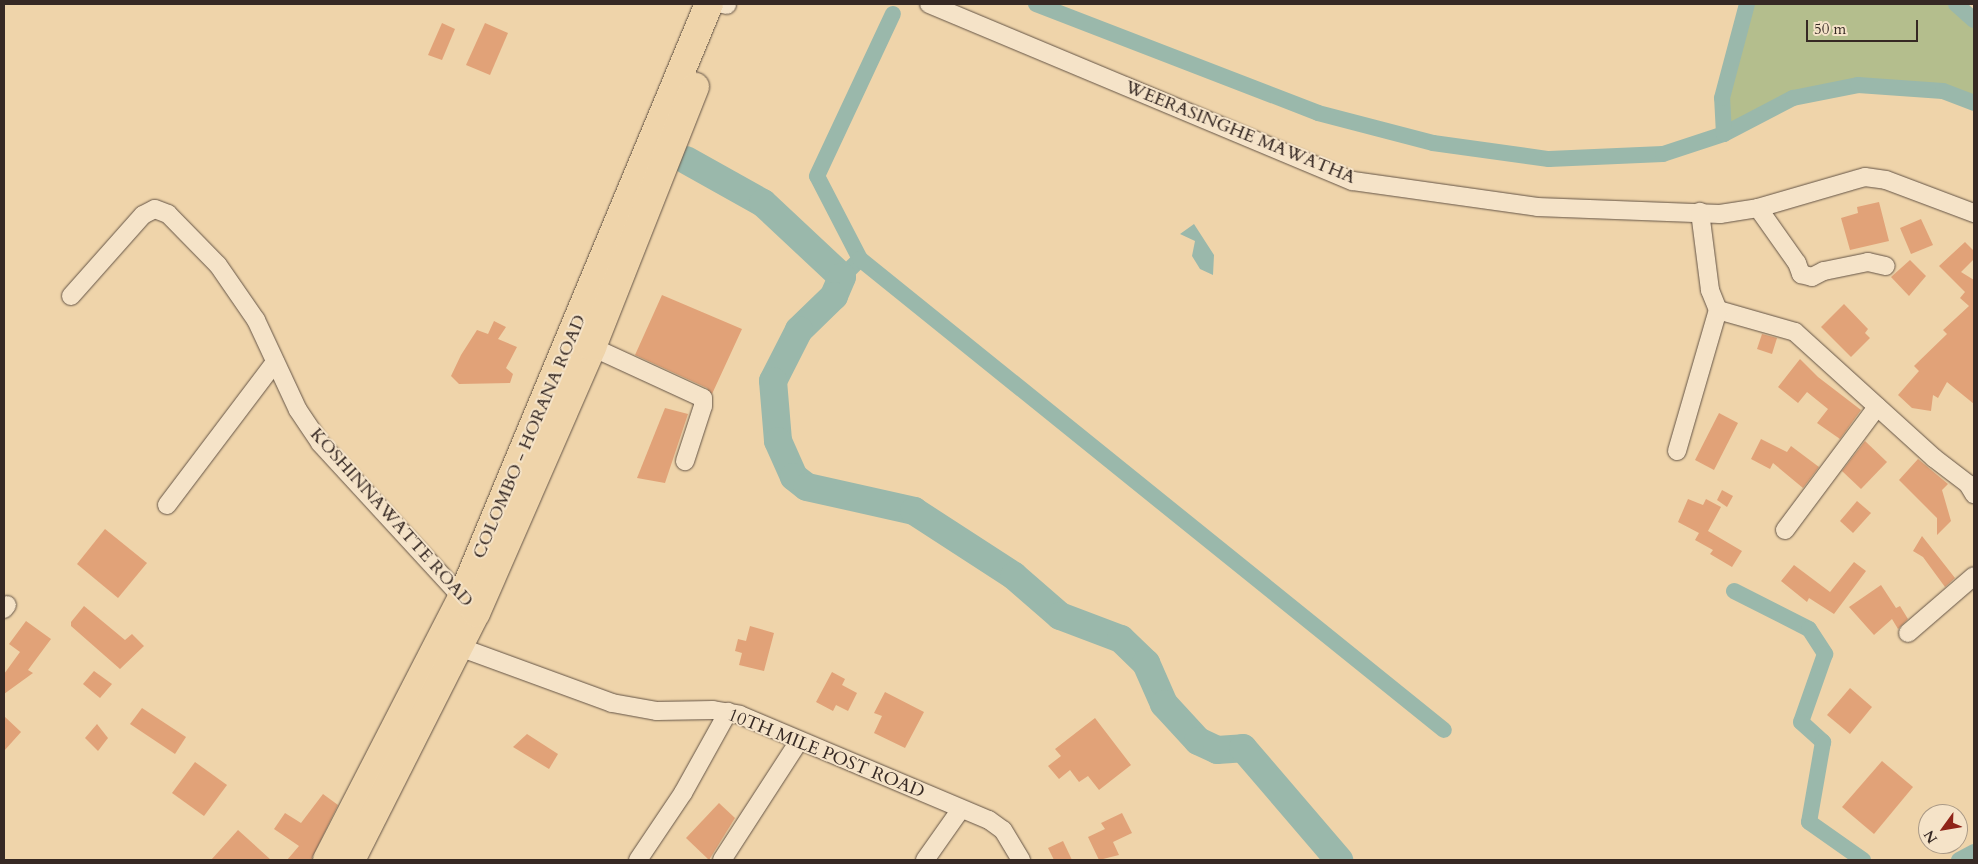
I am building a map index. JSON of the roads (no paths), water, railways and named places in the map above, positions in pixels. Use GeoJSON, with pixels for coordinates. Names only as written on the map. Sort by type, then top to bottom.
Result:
{"type":"FeatureCollection","features":[{"type":"Feature","properties":{"kind":"main road","name":"COLOMBO - HORANA ROAD"},"geometry":{"type":"LineString","coordinates":[[327,860],[469,605],[592,347],[721,4]]}},
{"type":"Feature","properties":{"kind":"main road","name":"COLOMBO - HORANA ROAD"},"geometry":{"type":"LineString","coordinates":[[469,605],[721,4]]}},
{"type":"Feature","properties":{"kind":"main road","name":"COLOMBO - HORANA ROAD"},"geometry":{"type":"LineString","coordinates":[[351,860],[448,642]]}},
{"type":"Feature","properties":{"kind":"street","name":"WEERASINGHE MAWATHA"},"geometry":{"type":"LineString","coordinates":[[928,4],[1353,181],[1537,207],[1720,214],[1758,208],[1865,178],[1894,183],[1974,213]]}},
{"type":"Feature","properties":{"kind":"street"},"geometry":{"type":"LineString","coordinates":[[1758,208],[1797,262],[1801,274],[1812,277],[1824,271],[1868,262],[1886,266]]}},
{"type":"Feature","properties":{"kind":"street","name":"KOSHINNAWATTE ROAD"},"geometry":{"type":"LineString","coordinates":[[71,296],[143,215],[155,209],[162,210],[218,264],[256,320],[298,410],[320,443],[469,605]]}},
{"type":"Feature","properties":{"kind":"street"},"geometry":{"type":"LineString","coordinates":[[1677,451],[1718,310],[1710,290],[1700,212]]}},
{"type":"Feature","properties":{"kind":"street"},"geometry":{"type":"LineString","coordinates":[[1718,310],[1795,332],[1934,458],[1968,484],[1974,494]]}},
{"type":"Feature","properties":{"kind":"street"},"geometry":{"type":"LineString","coordinates":[[592,347],[703,398],[703,406],[685,461]]}},
{"type":"Feature","properties":{"kind":"street"},"geometry":{"type":"LineString","coordinates":[[167,505],[274,362]]}},
{"type":"Feature","properties":{"kind":"street"},"geometry":{"type":"LineString","coordinates":[[1785,530],[1877,407]]}},
{"type":"Feature","properties":{"kind":"street"},"geometry":{"type":"LineString","coordinates":[[1908,632],[1974,576]]}},
{"type":"Feature","properties":{"kind":"street","name":"10TH MILE POST ROAD"},"geometry":{"type":"LineString","coordinates":[[448,642],[612,703],[656,711],[728,712],[800,740],[961,809],[1003,830],[1022,860]]}},
{"type":"Feature","properties":{"kind":"street"},"geometry":{"type":"LineString","coordinates":[[638,860],[683,793],[728,712]]}},
{"type":"Feature","properties":{"kind":"street"},"geometry":{"type":"LineString","coordinates":[[722,860],[800,740]]}},
{"type":"Feature","properties":{"kind":"street"},"geometry":{"type":"LineString","coordinates":[[925,860],[961,809]]}},
{"type":"Feature","properties":{"kind":"waterway"},"geometry":{"type":"LineString","coordinates":[[1036,4],[1318,113],[1433,143],[1549,159],[1663,154],[1724,134],[1793,98],[1858,85],[1943,91],[1974,103]]}},
{"type":"Feature","properties":{"kind":"waterway"},"geometry":{"type":"LineString","coordinates":[[1724,134],[1722,98],[1747,4]]}},
{"type":"Feature","properties":{"kind":"waterway"},"geometry":{"type":"LineString","coordinates":[[1956,4],[1974,20]]}},
{"type":"Feature","properties":{"kind":"waterway"},"geometry":{"type":"LineString","coordinates":[[860,259],[817,176],[893,14]]}},
{"type":"Feature","properties":{"kind":"waterway"},"geometry":{"type":"LineString","coordinates":[[686,160],[763,203],[842,277],[834,296],[799,330],[773,381],[778,441],[794,477],[807,487],[914,511],[1014,576],[1060,616],[1121,639],[1146,663],[1164,704],[1198,741],[1217,750],[1243,748],[1339,860]]}},
{"type":"Feature","properties":{"kind":"waterway"},"geometry":{"type":"LineString","coordinates":[[842,277],[860,259],[1444,730]]}},
{"type":"Feature","properties":{"kind":"waterway"},"geometry":{"type":"LineString","coordinates":[[1734,591],[1809,629],[1825,654],[1801,722],[1823,742],[1809,822],[1863,860]]}},
{"type":"Feature","properties":{"kind":"waterway"},"geometry":{"type":"LineString","coordinates":[[1959,860],[1974,852]]}}]}
